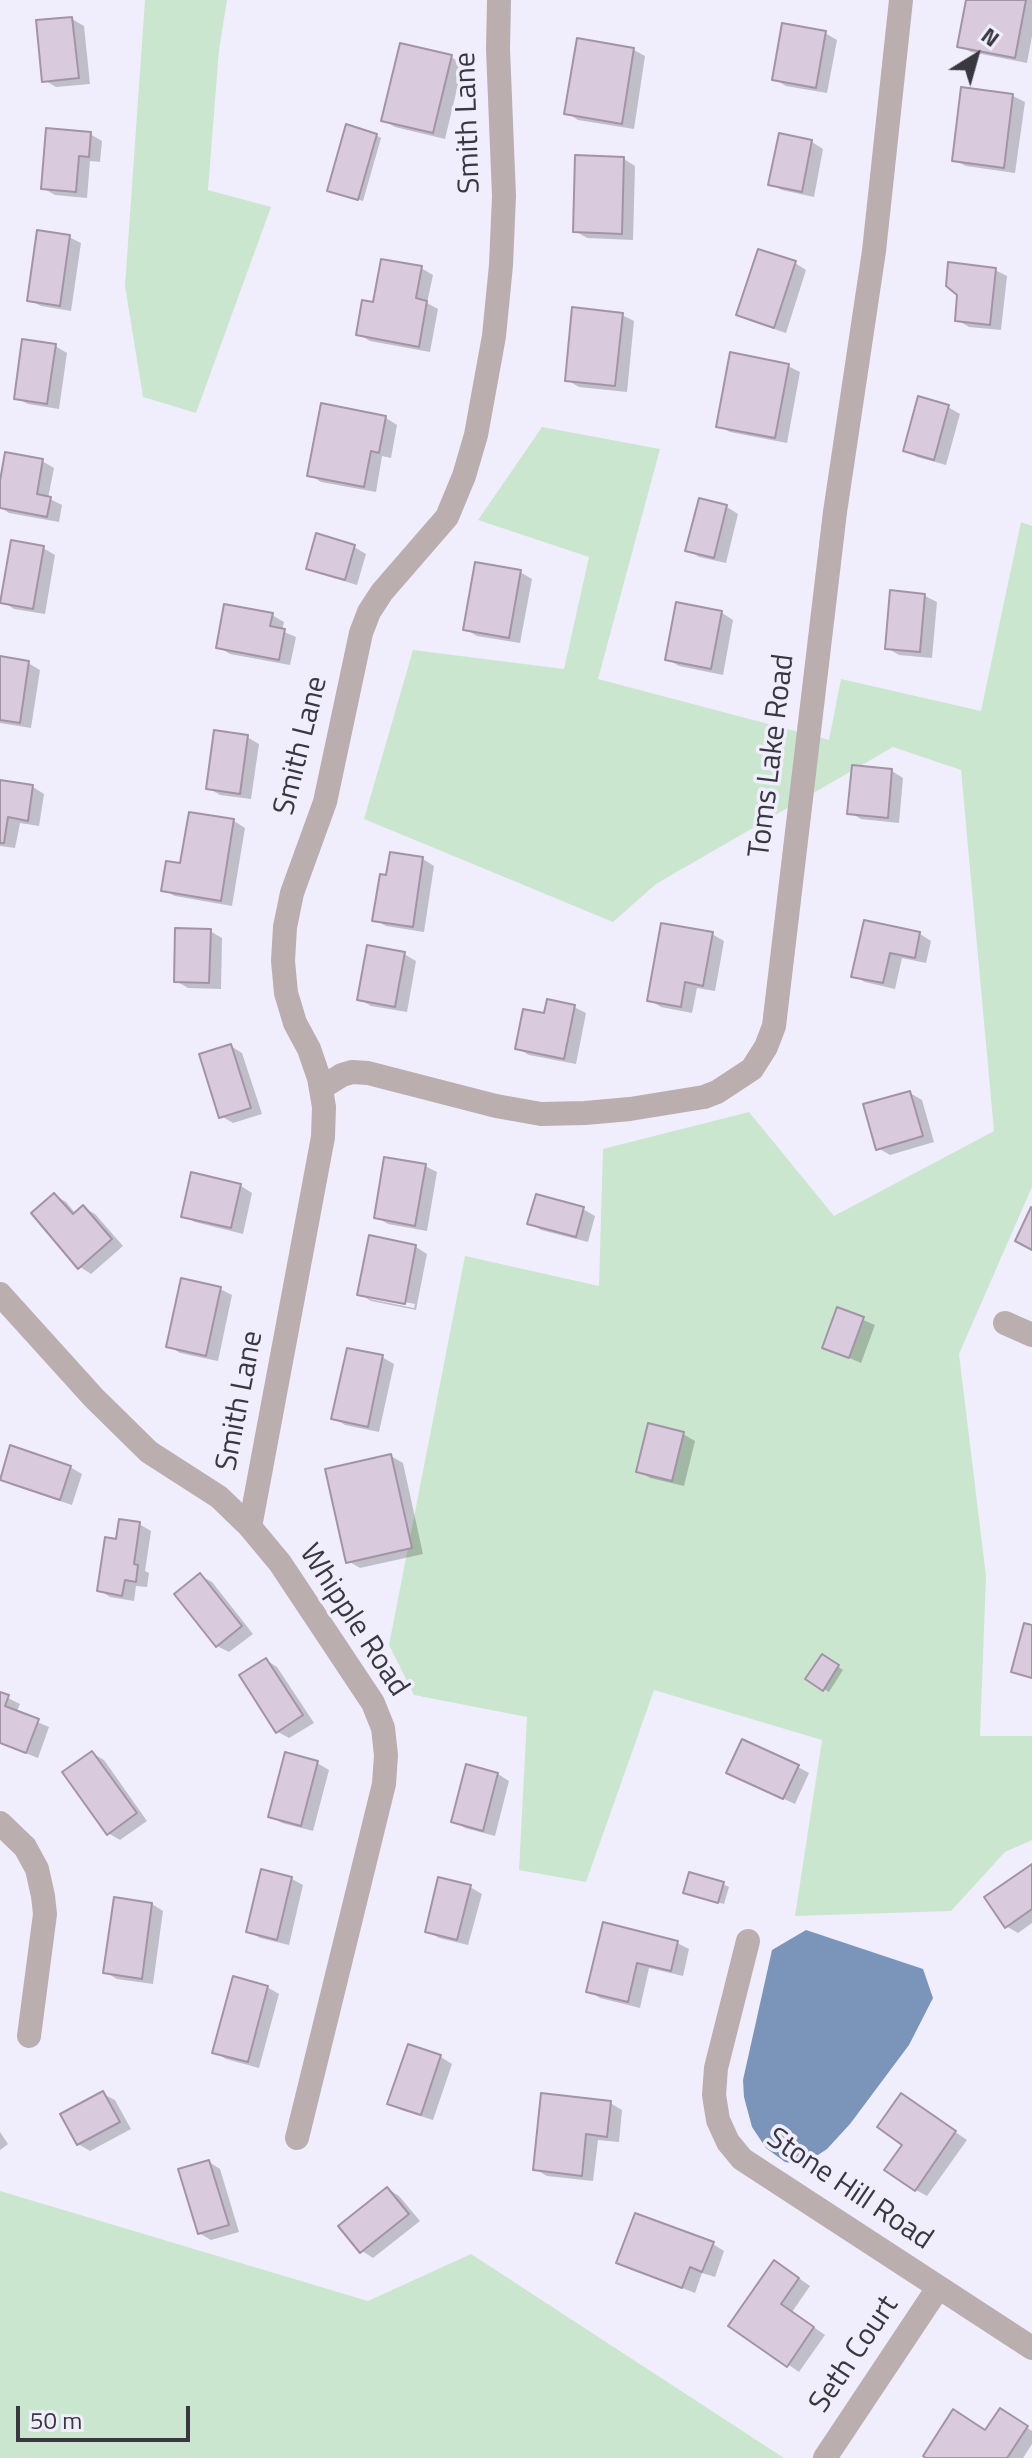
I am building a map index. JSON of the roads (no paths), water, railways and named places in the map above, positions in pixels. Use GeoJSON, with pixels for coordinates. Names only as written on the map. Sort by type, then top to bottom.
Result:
{"type":"FeatureCollection","features":[{"type":"Feature","properties":{"kind":"street","name":"Smith Lane"},"geometry":{"type":"LineString","coordinates":[[250,1527],[323,1137],[321,1088],[286,993],[283,961],[285,927],[292,893],[325,802],[361,633],[369,612],[382,592],[447,517],[476,435],[494,336],[501,265],[504,196],[499,0]]}},
{"type":"Feature","properties":{"kind":"street","name":"Toms Lake Road"},"geometry":{"type":"LineString","coordinates":[[321,1088],[342,1075],[368,1073],[526,1112],[585,1113],[630,1109],[704,1097],[752,1069],[766,1047],[774,1026],[835,512],[874,251],[901,0]]}},
{"type":"Feature","properties":{"kind":"street","name":"Whipple Road"},"geometry":{"type":"LineString","coordinates":[[0,1294],[94,1398],[149,1452],[219,1497],[250,1527],[280,1563],[373,1703],[383,1728],[386,1755],[384,1784],[297,2138]]}},
{"type":"Feature","properties":{"kind":"street"},"geometry":{"type":"LineString","coordinates":[[1005,1323],[1032,1335]]}},
{"type":"Feature","properties":{"kind":"street"},"geometry":{"type":"LineString","coordinates":[[0,1823],[25,1847],[37,1869],[43,1896],[45,1914],[29,2036]]}},
{"type":"Feature","properties":{"kind":"street","name":"Stone Hill Road"},"geometry":{"type":"LineString","coordinates":[[748,1941],[716,2068],[714,2095],[718,2120],[728,2142],[742,2159],[1032,2348]]}},
{"type":"Feature","properties":{"kind":"street","name":"Seth Court"},"geometry":{"type":"LineString","coordinates":[[825,2458],[938,2288]]}},
{"type":"Feature","properties":{"kind":"water"},"geometry":{"type":"Polygon","coordinates":[[[806,1930],[923,1969],[933,1998],[909,2045],[850,2124],[827,2149],[812,2159],[795,2164],[785,2162],[766,2148],[752,2127],[743,2080],[772,1950],[806,1930]]]}}]}
